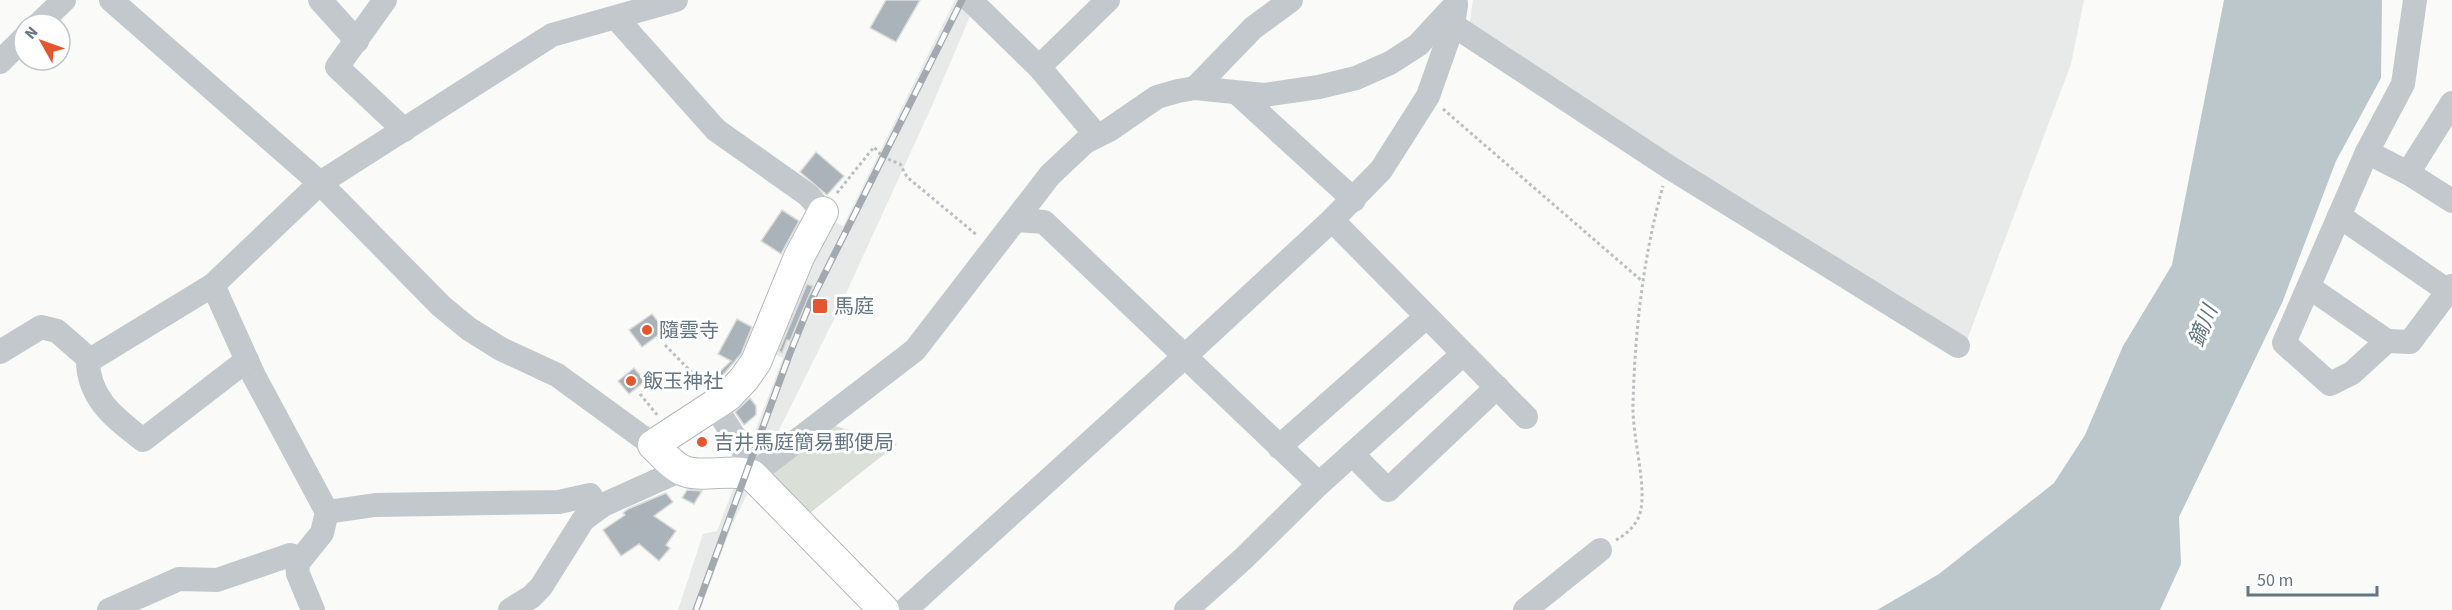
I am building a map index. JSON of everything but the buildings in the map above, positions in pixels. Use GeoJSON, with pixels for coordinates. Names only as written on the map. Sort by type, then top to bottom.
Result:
{"type":"FeatureCollection","features":[{"type":"Feature","properties":{"kind":"main road"},"geometry":{"type":"LineString","coordinates":[[823,212],[799,257],[756,362],[744,380],[716,404],[653,445],[681,470],[690,472],[728,471],[749,464],[884,610]]}},
{"type":"Feature","properties":{"kind":"street"},"geometry":{"type":"LineString","coordinates":[[52,12],[64,0]]}},
{"type":"Feature","properties":{"kind":"street"},"geometry":{"type":"LineString","coordinates":[[111,0],[320,183],[441,306],[470,329],[501,349],[557,375],[653,445]]}},
{"type":"Feature","properties":{"kind":"street"},"geometry":{"type":"LineString","coordinates":[[320,0],[357,41]]}},
{"type":"Feature","properties":{"kind":"street"},"geometry":{"type":"LineString","coordinates":[[385,0],[337,67],[404,130]]}},
{"type":"Feature","properties":{"kind":"street"},"geometry":{"type":"LineString","coordinates":[[88,358],[95,357],[213,285],[320,183],[552,35],[617,18],[644,5],[676,0]]}},
{"type":"Feature","properties":{"kind":"street"},"geometry":{"type":"LineString","coordinates":[[970,0],[1039,68],[1097,136]]}},
{"type":"Feature","properties":{"kind":"street"},"geometry":{"type":"LineString","coordinates":[[1039,68],[1108,0]]}},
{"type":"Feature","properties":{"kind":"street"},"geometry":{"type":"LineString","coordinates":[[1195,88],[1253,28],[1291,0]]}},
{"type":"Feature","properties":{"kind":"street"},"geometry":{"type":"LineString","coordinates":[[2387,341],[2352,373],[2330,384],[2284,343],[2367,152],[2403,84],[2415,0]]}},
{"type":"Feature","properties":{"kind":"street"},"geometry":{"type":"LineString","coordinates":[[716,404],[749,464],[915,350],[1050,175],[1085,142],[1157,98],[1195,88],[1264,95],[1291,92],[1356,78],[1390,63],[1418,45],[1455,10]]}},
{"type":"Feature","properties":{"kind":"street"},"geometry":{"type":"LineString","coordinates":[[905,610],[1354,200],[1381,170],[1428,96],[1455,10]]}},
{"type":"Feature","properties":{"kind":"street"},"geometry":{"type":"LineString","coordinates":[[1455,10],[1669,167],[1958,346]]}},
{"type":"Feature","properties":{"kind":"street"},"geometry":{"type":"LineString","coordinates":[[617,18],[716,130],[808,195],[823,212]]}},
{"type":"Feature","properties":{"kind":"street"},"geometry":{"type":"LineString","coordinates":[[1237,93],[1354,200]]}},
{"type":"Feature","properties":{"kind":"street"},"geometry":{"type":"LineString","coordinates":[[2408,173],[2452,103]]}},
{"type":"Feature","properties":{"kind":"street"},"geometry":{"type":"LineString","coordinates":[[2367,152],[2408,173],[2452,201]]}},
{"type":"Feature","properties":{"kind":"street"},"geometry":{"type":"LineString","coordinates":[[2309,287],[2387,341],[2410,342],[2450,288],[2339,216]]}},
{"type":"Feature","properties":{"kind":"street"},"geometry":{"type":"LineString","coordinates":[[1017,220],[1044,222],[1319,484]]}},
{"type":"Feature","properties":{"kind":"street"},"geometry":{"type":"LineString","coordinates":[[1332,220],[1425,318],[1526,417]]}},
{"type":"Feature","properties":{"kind":"street"},"geometry":{"type":"LineString","coordinates":[[213,285],[247,360],[327,512],[322,533],[299,558],[298,574],[313,610]]}},
{"type":"Feature","properties":{"kind":"street"},"geometry":{"type":"LineString","coordinates":[[1279,447],[1425,318]]}},
{"type":"Feature","properties":{"kind":"street"},"geometry":{"type":"LineString","coordinates":[[0,352],[41,327],[57,331],[88,358],[88,371],[106,411],[143,440],[247,360]]}},
{"type":"Feature","properties":{"kind":"street"},"geometry":{"type":"LineString","coordinates":[[1186,610],[1243,559],[1319,484],[1462,354]]}},
{"type":"Feature","properties":{"kind":"street"},"geometry":{"type":"LineString","coordinates":[[1353,454],[1388,490],[1497,387]]}},
{"type":"Feature","properties":{"kind":"street"},"geometry":{"type":"LineString","coordinates":[[510,610],[531,597],[541,587],[583,520],[599,508],[681,470]]}},
{"type":"Feature","properties":{"kind":"street"},"geometry":{"type":"LineString","coordinates":[[327,512],[375,505],[559,502],[590,495],[599,508]]}},
{"type":"Feature","properties":{"kind":"street"},"geometry":{"type":"LineString","coordinates":[[1525,610],[1600,550]]}},
{"type":"Feature","properties":{"kind":"street"},"geometry":{"type":"LineString","coordinates":[[109,610],[179,579],[218,580],[290,555],[299,558]]}},
{"type":"Feature","properties":{"kind":"path"},"geometry":{"type":"LineString","coordinates":[[1428,96],[1642,281]]}},
{"type":"Feature","properties":{"kind":"path"},"geometry":{"type":"LineString","coordinates":[[823,212],[874,147],[883,157],[900,164],[907,177],[994,248]]}},
{"type":"Feature","properties":{"kind":"path"},"geometry":{"type":"LineString","coordinates":[[1600,550],[1633,526],[1641,513],[1642,493],[1633,406],[1642,281],[1653,222],[1669,167]]}},
{"type":"Feature","properties":{"kind":"path"},"geometry":{"type":"LineString","coordinates":[[666,345],[716,404]]}},
{"type":"Feature","properties":{"kind":"shaded area"},"geometry":{"type":"Polygon","coordinates":[[[955,0],[977,0],[931,108],[837,313],[732,525],[700,610],[678,610],[703,534],[717,531],[783,358],[766,350],[828,219],[843,226],[955,0]]]}},
{"type":"Feature","properties":{"kind":"shaded area"},"geometry":{"type":"Polygon","coordinates":[[[1473,0],[2084,0],[2071,64],[1967,340],[1469,27],[1473,0]]]}},
{"type":"Feature","properties":{"kind":"shaded area"},"geometry":{"type":"Polygon","coordinates":[[[832,425],[897,444],[805,517],[768,479],[771,463],[832,425]]]}},
{"type":"Feature","properties":{"kind":"water","name":"鏑川"},"geometry":{"type":"Polygon","coordinates":[[[2224,0],[2382,0],[2381,78],[2336,161],[2282,303],[2179,517],[2181,564],[2160,610],[1877,610],[1939,574],[2054,483],[2085,435],[2123,346],[2172,265],[2224,0]]]}},
{"type":"Feature","properties":{"kind":"railway"},"geometry":{"type":"LineString","coordinates":[[696,610],[811,301],[962,0]]}},
{"type":"Feature","properties":{"kind":"place","name":"馬庭"},"geometry":{"type":"Point","coordinates":[820,306]}},
{"type":"Feature","properties":{"kind":"place","name":"隨雲寺"},"geometry":{"type":"Point","coordinates":[647,330]}},
{"type":"Feature","properties":{"kind":"place","name":"飯玉神社"},"geometry":{"type":"Point","coordinates":[631,381]}},
{"type":"Feature","properties":{"kind":"place","name":"吉井馬庭簡易郵便局"},"geometry":{"type":"Point","coordinates":[702,442]}}]}
